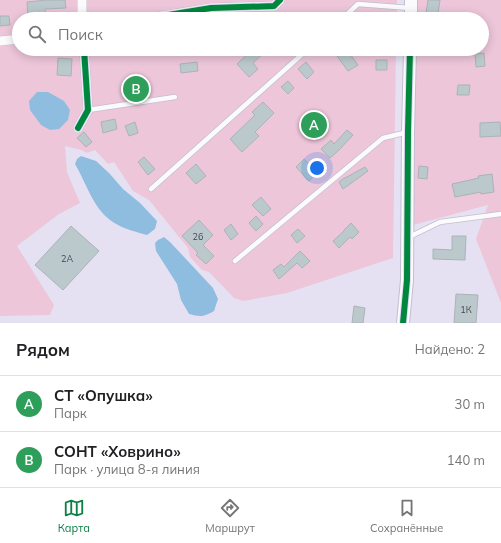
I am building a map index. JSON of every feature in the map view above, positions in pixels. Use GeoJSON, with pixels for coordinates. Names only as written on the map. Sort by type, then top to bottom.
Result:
{"type":"FeatureCollection","features":[{"type":"Feature","properties":{"kind":"street"},"geometry":{"type":"LineString","coordinates":[[82,0],[82,12]]}},
{"type":"Feature","properties":{"kind":"street"},"geometry":{"type":"LineString","coordinates":[[187,12],[212,8],[274,6],[280,0]]}},
{"type":"Feature","properties":{"kind":"street"},"geometry":{"type":"LineString","coordinates":[[0,42],[12,39]]}},
{"type":"Feature","properties":{"kind":"street"},"geometry":{"type":"LineString","coordinates":[[78,128],[88,110],[84,56]]}},
{"type":"Feature","properties":{"kind":"street"},"geometry":{"type":"LineString","coordinates":[[403,323],[407,280],[410,56]]}},
{"type":"Feature","properties":{"kind":"lane"},"geometry":{"type":"LineString","coordinates":[[349,12],[358,4],[411,9]]}},
{"type":"Feature","properties":{"kind":"lane"},"geometry":{"type":"LineString","coordinates":[[151,189],[300,56]]}},
{"type":"Feature","properties":{"kind":"lane"},"geometry":{"type":"LineString","coordinates":[[88,110],[175,97]]}},
{"type":"Feature","properties":{"kind":"lane"},"geometry":{"type":"LineString","coordinates":[[235,261],[383,138],[408,132]]}},
{"type":"Feature","properties":{"kind":"lane"},"geometry":{"type":"LineString","coordinates":[[407,237],[440,222],[501,214]]}},
{"type":"Feature","properties":{"kind":"shaded area"},"geometry":{"type":"Polygon","coordinates":[[[0,0],[397,0],[397,12],[12,12],[12,56],[396,56],[393,258],[287,293],[243,301],[234,298],[209,272],[202,270],[190,257],[188,248],[149,200],[133,191],[114,162],[108,164],[95,150],[87,153],[65,146],[67,172],[80,203],[59,214],[17,246],[54,305],[50,315],[0,316],[0,0]]]}},
{"type":"Feature","properties":{"kind":"shaded area"},"geometry":{"type":"Polygon","coordinates":[[[414,0],[501,0],[501,303],[476,239],[488,205],[413,225],[414,56],[489,56],[489,12],[414,12],[414,0]]]}},
{"type":"Feature","properties":{"kind":"water"},"geometry":{"type":"Polygon","coordinates":[[[37,92],[48,92],[64,101],[70,110],[68,120],[59,129],[50,130],[41,125],[30,110],[29,101],[37,92]]]}},
{"type":"Feature","properties":{"kind":"water"},"geometry":{"type":"Polygon","coordinates":[[[81,156],[96,161],[123,189],[140,203],[157,221],[155,229],[147,235],[132,231],[118,225],[103,214],[92,198],[75,164],[77,159],[81,156]]]}},
{"type":"Feature","properties":{"kind":"water"},"geometry":{"type":"Polygon","coordinates":[[[164,237],[213,288],[218,299],[214,311],[202,316],[189,314],[181,300],[177,284],[156,251],[155,243],[164,237]]]}},
{"type":"Feature","properties":{"kind":"building"},"geometry":{"type":"Polygon","coordinates":[[[65,0],[66,8],[45,9],[45,12],[28,12],[27,2],[65,0]]]}},
{"type":"Feature","properties":{"kind":"building"},"geometry":{"type":"Polygon","coordinates":[[[428,0],[440,0],[438,12],[426,12],[428,0]]]}},
{"type":"Feature","properties":{"kind":"building"},"geometry":{"type":"Polygon","coordinates":[[[0,16],[9,16],[10,25],[0,26],[0,16]]]}},
{"type":"Feature","properties":{"kind":"building"},"geometry":{"type":"Polygon","coordinates":[[[246,56],[260,56],[253,63],[258,69],[249,77],[237,64],[246,56]]]}},
{"type":"Feature","properties":{"kind":"building"},"geometry":{"type":"Polygon","coordinates":[[[337,56],[351,56],[358,65],[348,71],[337,56]]]}},
{"type":"Feature","properties":{"kind":"building"},"geometry":{"type":"Polygon","coordinates":[[[475,56],[484,56],[485,66],[476,67],[475,56]]]}},
{"type":"Feature","properties":{"kind":"building"},"geometry":{"type":"Polygon","coordinates":[[[58,58],[72,59],[71,76],[57,75],[58,58]]]}},
{"type":"Feature","properties":{"kind":"building"},"geometry":{"type":"Polygon","coordinates":[[[376,60],[387,60],[387,70],[376,70],[376,60]]]}},
{"type":"Feature","properties":{"kind":"building"},"geometry":{"type":"Polygon","coordinates":[[[197,62],[198,71],[181,73],[180,64],[197,62]]]}},
{"type":"Feature","properties":{"kind":"building"},"geometry":{"type":"Polygon","coordinates":[[[306,62],[314,72],[307,79],[298,69],[306,62]]]}},
{"type":"Feature","properties":{"kind":"building"},"geometry":{"type":"Polygon","coordinates":[[[288,81],[294,88],[288,94],[281,87],[288,81]]]}},
{"type":"Feature","properties":{"kind":"building"},"geometry":{"type":"Polygon","coordinates":[[[458,85],[470,85],[469,95],[457,95],[458,85]]]}},
{"type":"Feature","properties":{"kind":"building"},"geometry":{"type":"Polygon","coordinates":[[[263,102],[274,113],[255,132],[259,136],[242,152],[230,139],[255,115],[252,112],[263,102]]]}},
{"type":"Feature","properties":{"kind":"building"},"geometry":{"type":"Polygon","coordinates":[[[115,119],[117,129],[103,133],[101,122],[115,119]]]}},
{"type":"Feature","properties":{"kind":"building"},"geometry":{"type":"Polygon","coordinates":[[[135,122],[138,133],[129,136],[125,126],[135,122]]]}},
{"type":"Feature","properties":{"kind":"building"},"geometry":{"type":"Polygon","coordinates":[[[500,122],[501,136],[480,137],[480,123],[500,122]]]}},
{"type":"Feature","properties":{"kind":"building"},"geometry":{"type":"Polygon","coordinates":[[[347,130],[353,135],[330,158],[321,149],[331,140],[334,144],[347,130]]]}},
{"type":"Feature","properties":{"kind":"building"},"geometry":{"type":"Polygon","coordinates":[[[84,132],[92,142],[86,147],[77,138],[84,132]]]}},
{"type":"Feature","properties":{"kind":"building"},"geometry":{"type":"Polygon","coordinates":[[[144,157],[155,169],[148,175],[138,162],[144,157]]]}},
{"type":"Feature","properties":{"kind":"building"},"geometry":{"type":"Polygon","coordinates":[[[304,159],[317,173],[309,181],[296,167],[304,159]]]}},
{"type":"Feature","properties":{"kind":"building"},"geometry":{"type":"Polygon","coordinates":[[[196,164],[206,176],[196,184],[186,173],[196,164]]]}},
{"type":"Feature","properties":{"kind":"building"},"geometry":{"type":"Polygon","coordinates":[[[419,166],[428,167],[427,179],[418,178],[419,166]]]}},
{"type":"Feature","properties":{"kind":"building"},"geometry":{"type":"Polygon","coordinates":[[[365,167],[368,171],[343,189],[339,182],[365,167]]]}},
{"type":"Feature","properties":{"kind":"building"},"geometry":{"type":"Polygon","coordinates":[[[492,174],[494,192],[481,194],[481,192],[455,197],[452,184],[479,178],[478,176],[492,174]]]}},
{"type":"Feature","properties":{"kind":"building"},"geometry":{"type":"Polygon","coordinates":[[[261,197],[271,209],[263,216],[252,205],[261,197]]]}},
{"type":"Feature","properties":{"kind":"building"},"geometry":{"type":"Polygon","coordinates":[[[256,216],[263,224],[256,231],[249,223],[256,216]]]}},
{"type":"Feature","properties":{"kind":"building"},"geometry":{"type":"Polygon","coordinates":[[[199,220],[213,235],[203,245],[214,256],[206,264],[196,255],[198,253],[182,236],[199,220]]]}},
{"type":"Feature","properties":{"kind":"building"},"geometry":{"type":"Polygon","coordinates":[[[351,223],[359,232],[352,239],[350,237],[339,248],[333,241],[351,223]]]}},
{"type":"Feature","properties":{"kind":"building"},"geometry":{"type":"Polygon","coordinates":[[[231,224],[238,234],[231,240],[224,230],[231,224]]]}},
{"type":"Feature","properties":{"kind":"building"},"geometry":{"type":"Polygon","coordinates":[[[71,226],[99,251],[63,290],[35,265],[71,226]]]}},
{"type":"Feature","properties":{"kind":"building"},"geometry":{"type":"Polygon","coordinates":[[[298,229],[305,236],[297,243],[291,235],[298,229]]]}},
{"type":"Feature","properties":{"kind":"building"},"geometry":{"type":"Polygon","coordinates":[[[452,236],[466,236],[465,260],[433,259],[433,249],[452,250],[452,236]]]}},
{"type":"Feature","properties":{"kind":"building"},"geometry":{"type":"Polygon","coordinates":[[[300,251],[310,261],[302,268],[297,263],[279,279],[273,270],[281,264],[284,267],[300,251]]]}},
{"type":"Feature","properties":{"kind":"building"},"geometry":{"type":"Polygon","coordinates":[[[456,294],[478,295],[476,323],[454,323],[456,294]]]}},
{"type":"Feature","properties":{"kind":"building"},"geometry":{"type":"Polygon","coordinates":[[[354,306],[365,308],[363,323],[352,323],[354,306]]]}},
{"type":"Feature","properties":{"kind":"cycle path"},"geometry":{"type":"LineString","coordinates":[[187,12],[211,8],[274,6],[280,0]]}},
{"type":"Feature","properties":{"kind":"cycle path"},"geometry":{"type":"LineString","coordinates":[[78,128],[88,110],[84,56]]}},
{"type":"Feature","properties":{"kind":"cycle path"},"geometry":{"type":"LineString","coordinates":[[403,323],[407,280],[410,56]]}},
{"type":"Feature","properties":{"kind":"place","name":"СОНТ «Ховрино»"},"geometry":{"type":"Point","coordinates":[136,89]}},
{"type":"Feature","properties":{"kind":"place","name":"СТ «Опушка»"},"geometry":{"type":"Point","coordinates":[314,125]}}]}
